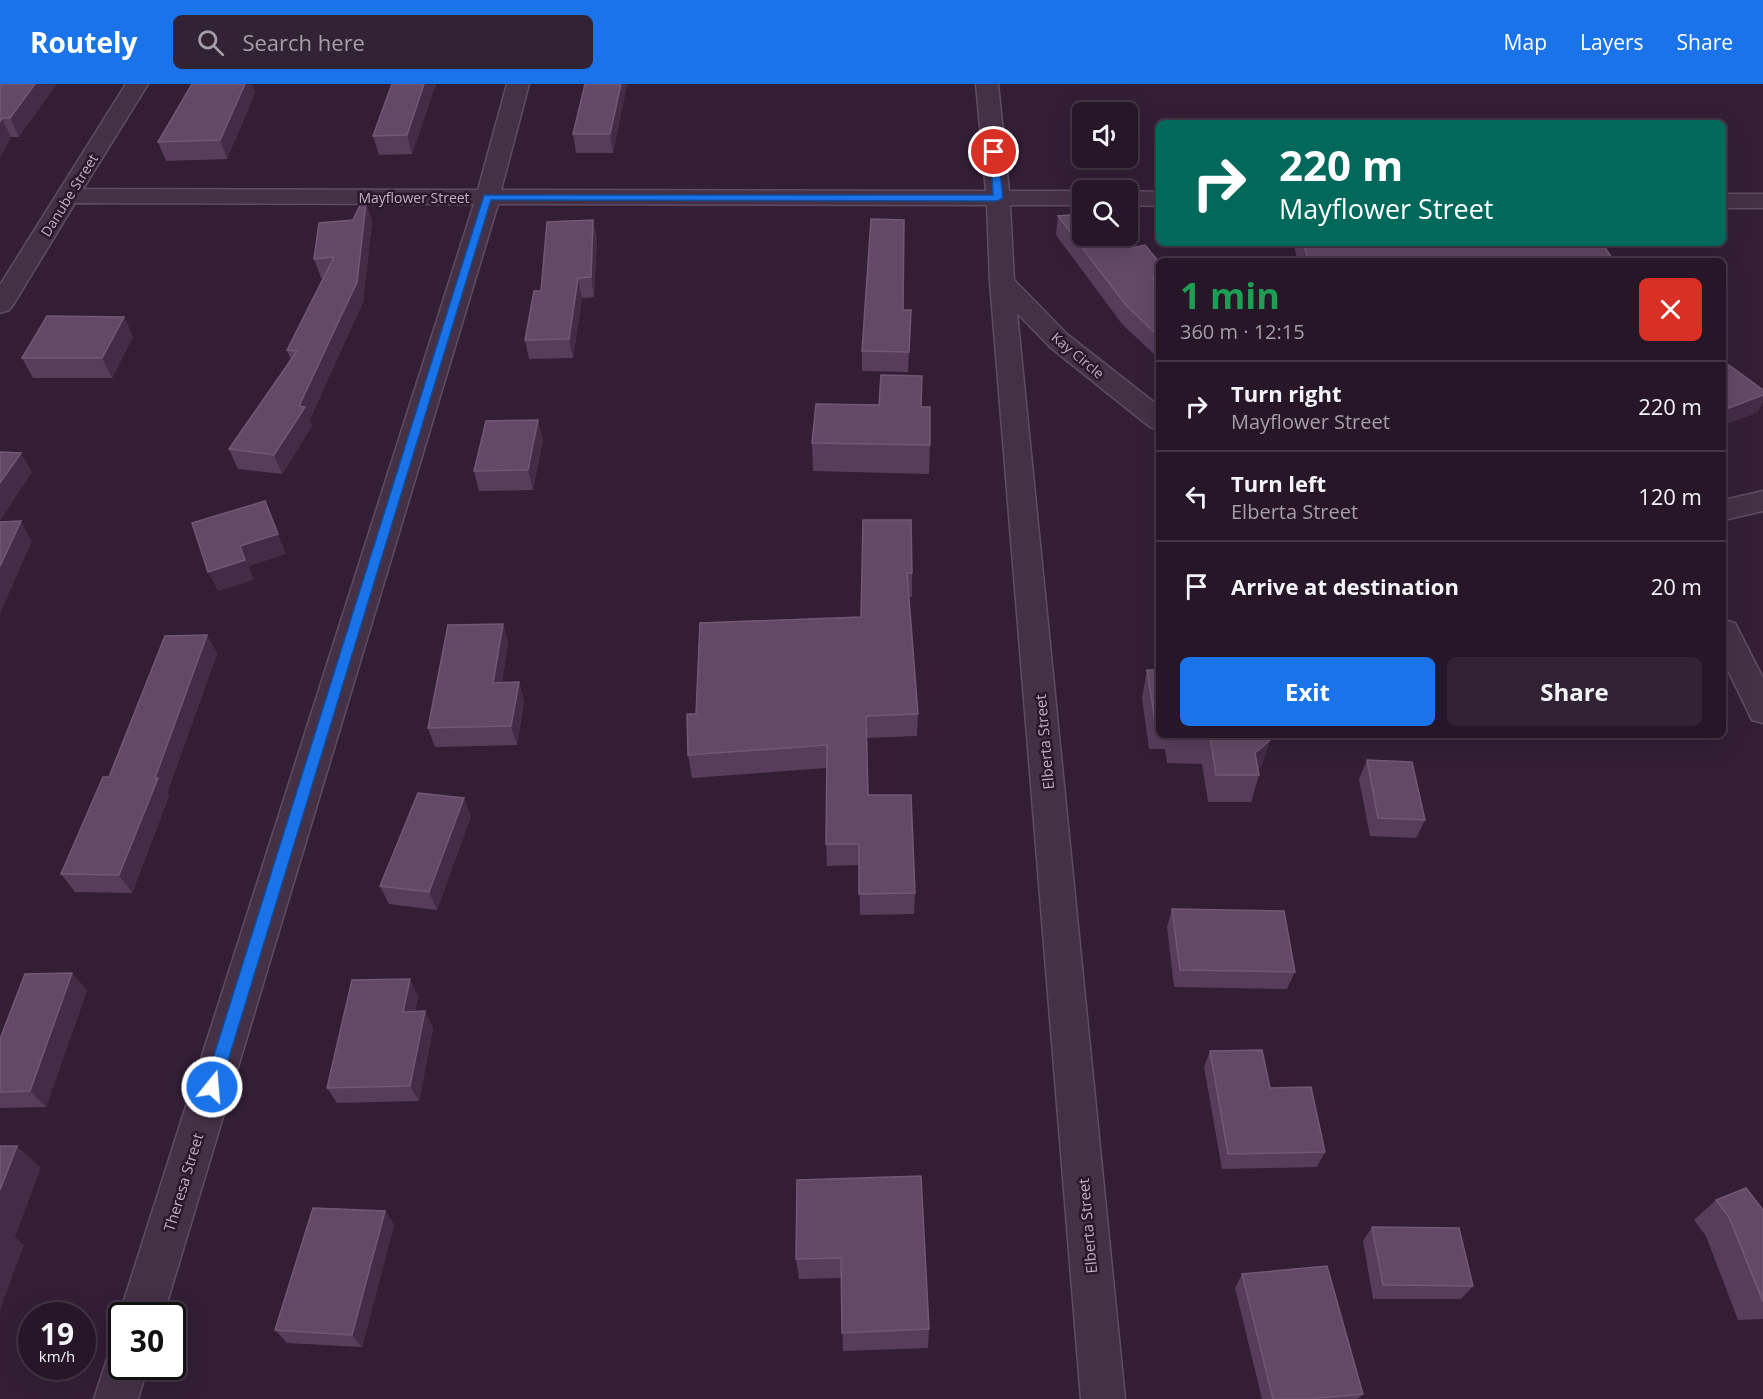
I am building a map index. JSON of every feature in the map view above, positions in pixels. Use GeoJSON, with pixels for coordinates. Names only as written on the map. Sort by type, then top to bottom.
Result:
{"type":"FeatureCollection","features":[{"type":"Feature","properties":{"kind":"street","name":"Danube Street"},"geometry":{"type":"LineString","coordinates":[[0,305],[137,84]]}},
{"type":"Feature","properties":{"kind":"street","name":"Theresa Street"},"geometry":{"type":"LineString","coordinates":[[145,1302],[488,197],[518,84]]}},
{"type":"Feature","properties":{"kind":"street","name":"Elberta Street"},"geometry":{"type":"LineString","coordinates":[[987,84],[998,198],[1002,282],[1103,1399]]}},
{"type":"Feature","properties":{"kind":"street","name":"Mayflower Street"},"geometry":{"type":"LineString","coordinates":[[69,196],[1072,198]]}},
{"type":"Feature","properties":{"kind":"street"},"geometry":{"type":"LineString","coordinates":[[1138,198],[1156,199]]}},
{"type":"Feature","properties":{"kind":"street"},"geometry":{"type":"LineString","coordinates":[[1726,201],[1763,201]]}},
{"type":"Feature","properties":{"kind":"street","name":"Kay Circle"},"geometry":{"type":"LineString","coordinates":[[1002,282],[1059,341],[1156,418]]}},
{"type":"Feature","properties":{"kind":"street"},"geometry":{"type":"LineString","coordinates":[[1726,510],[1763,501]]}},
{"type":"Feature","properties":{"kind":"street"},"geometry":{"type":"LineString","coordinates":[[1726,635],[1763,711]]}},
{"type":"Feature","properties":{"kind":"street"},"geometry":{"type":"LineString","coordinates":[[116,1399],[122,1380]]}},
{"type":"Feature","properties":{"kind":"building"},"geometry":{"type":"Polygon","coordinates":[[[0,84],[35,84],[10,118],[2,118],[0,122],[0,84]]]}},
{"type":"Feature","properties":{"kind":"building"},"geometry":{"type":"Polygon","coordinates":[[[192,84],[245,84],[220,140],[158,142],[192,84]]]}},
{"type":"Feature","properties":{"kind":"building"},"geometry":{"type":"Polygon","coordinates":[[[392,84],[424,84],[407,135],[373,136],[392,84]]]}},
{"type":"Feature","properties":{"kind":"building"},"geometry":{"type":"Polygon","coordinates":[[[585,84],[621,84],[610,134],[573,134],[585,84]]]}},
{"type":"Feature","properties":{"kind":"building"},"geometry":{"type":"Polygon","coordinates":[[[362,201],[366,203],[357,282],[299,406],[305,407],[274,455],[229,449],[297,351],[287,350],[334,257],[314,259],[319,223],[353,220],[362,201]]]}},
{"type":"Feature","properties":{"kind":"building"},"geometry":{"type":"Polygon","coordinates":[[[1072,215],[1072,234],[1058,216],[1072,215]]]}},
{"type":"Feature","properties":{"kind":"building"},"geometry":{"type":"Polygon","coordinates":[[[871,219],[904,220],[903,310],[911,310],[909,352],[862,351],[871,219]]]}},
{"type":"Feature","properties":{"kind":"building"},"geometry":{"type":"Polygon","coordinates":[[[593,220],[591,277],[578,278],[569,339],[525,340],[534,291],[541,291],[547,222],[593,220]]]}},
{"type":"Feature","properties":{"kind":"building"},"geometry":{"type":"Polygon","coordinates":[[[1145,245],[1156,258],[1156,278],[1152,279],[1156,282],[1156,334],[1125,304],[1081,246],[1131,246],[1132,248],[1145,245]]]}},
{"type":"Feature","properties":{"kind":"building"},"geometry":{"type":"Polygon","coordinates":[[[1304,246],[1604,246],[1612,258],[1308,258],[1304,246]]]}},
{"type":"Feature","properties":{"kind":"building"},"geometry":{"type":"Polygon","coordinates":[[[47,316],[124,317],[102,358],[22,358],[47,316]]]}},
{"type":"Feature","properties":{"kind":"building"},"geometry":{"type":"Polygon","coordinates":[[[1729,365],[1763,390],[1763,395],[1726,409],[1726,366],[1729,365]]]}},
{"type":"Feature","properties":{"kind":"building"},"geometry":{"type":"Polygon","coordinates":[[[881,375],[922,376],[921,407],[930,407],[930,445],[812,443],[816,404],[879,405],[881,375]]]}},
{"type":"Feature","properties":{"kind":"building"},"geometry":{"type":"Polygon","coordinates":[[[538,420],[528,470],[474,471],[486,421],[538,420]]]}},
{"type":"Feature","properties":{"kind":"building"},"geometry":{"type":"Polygon","coordinates":[[[0,452],[21,453],[0,483],[0,452]]]}},
{"type":"Feature","properties":{"kind":"building"},"geometry":{"type":"Polygon","coordinates":[[[265,501],[278,534],[240,546],[245,560],[208,572],[192,523],[265,501]]]}},
{"type":"Feature","properties":{"kind":"building"},"geometry":{"type":"Polygon","coordinates":[[[863,520],[911,520],[912,573],[907,573],[918,714],[866,716],[868,795],[911,795],[915,893],[859,894],[859,844],[826,844],[827,745],[688,755],[687,714],[696,714],[700,623],[861,617],[863,520]]]}},
{"type":"Feature","properties":{"kind":"building"},"geometry":{"type":"Polygon","coordinates":[[[21,521],[0,566],[0,522],[21,521]]]}},
{"type":"Feature","properties":{"kind":"building"},"geometry":{"type":"Polygon","coordinates":[[[503,624],[493,683],[519,682],[511,726],[428,728],[448,625],[503,624]]]}},
{"type":"Feature","properties":{"kind":"building"},"geometry":{"type":"Polygon","coordinates":[[[207,635],[155,778],[158,778],[119,875],[61,874],[103,777],[109,777],[165,636],[207,635]]]}},
{"type":"Feature","properties":{"kind":"building"},"geometry":{"type":"Polygon","coordinates":[[[1147,670],[1156,670],[1155,721],[1147,670]]]}},
{"type":"Feature","properties":{"kind":"building"},"geometry":{"type":"Polygon","coordinates":[[[1210,738],[1269,738],[1270,740],[1255,753],[1259,775],[1216,775],[1210,738]]]}},
{"type":"Feature","properties":{"kind":"building"},"geometry":{"type":"Polygon","coordinates":[[[1367,760],[1412,762],[1425,820],[1378,818],[1367,760]]]}},
{"type":"Feature","properties":{"kind":"building"},"geometry":{"type":"Polygon","coordinates":[[[418,793],[464,798],[429,892],[380,886],[418,793]]]}},
{"type":"Feature","properties":{"kind":"building"},"geometry":{"type":"Polygon","coordinates":[[[1172,909],[1284,911],[1295,972],[1180,970],[1172,909]]]}},
{"type":"Feature","properties":{"kind":"building"},"geometry":{"type":"Polygon","coordinates":[[[72,973],[30,1091],[0,1092],[0,1039],[25,974],[72,973]]]}},
{"type":"Feature","properties":{"kind":"building"},"geometry":{"type":"Polygon","coordinates":[[[410,979],[403,1012],[425,1011],[410,1086],[327,1088],[352,980],[410,979]]]}},
{"type":"Feature","properties":{"kind":"building"},"geometry":{"type":"Polygon","coordinates":[[[1262,1050],[1270,1088],[1311,1087],[1325,1152],[1228,1154],[1210,1051],[1262,1050]]]}},
{"type":"Feature","properties":{"kind":"building"},"geometry":{"type":"Polygon","coordinates":[[[0,1146],[17,1146],[0,1190],[0,1146]]]}},
{"type":"Feature","properties":{"kind":"building"},"geometry":{"type":"Polygon","coordinates":[[[921,1176],[929,1329],[842,1333],[841,1258],[796,1259],[797,1180],[921,1176]]]}},
{"type":"Feature","properties":{"kind":"building"},"geometry":{"type":"Polygon","coordinates":[[[1746,1188],[1763,1210],[1763,1302],[1729,1217],[1716,1200],[1746,1188]]]}},
{"type":"Feature","properties":{"kind":"building"},"geometry":{"type":"Polygon","coordinates":[[[313,1208],[385,1211],[352,1335],[275,1330],[313,1208]]]}},
{"type":"Feature","properties":{"kind":"building"},"geometry":{"type":"Polygon","coordinates":[[[1372,1227],[1459,1228],[1473,1286],[1383,1285],[1372,1227]]]}},
{"type":"Feature","properties":{"kind":"building"},"geometry":{"type":"Polygon","coordinates":[[[1327,1266],[1363,1394],[1309,1399],[1273,1399],[1242,1274],[1327,1266]]]}},
{"type":"Feature","properties":{"kind":"route"},"geometry":{"type":"LineString","coordinates":[[212,1087],[488,197],[998,198],[994,152]]}}]}
